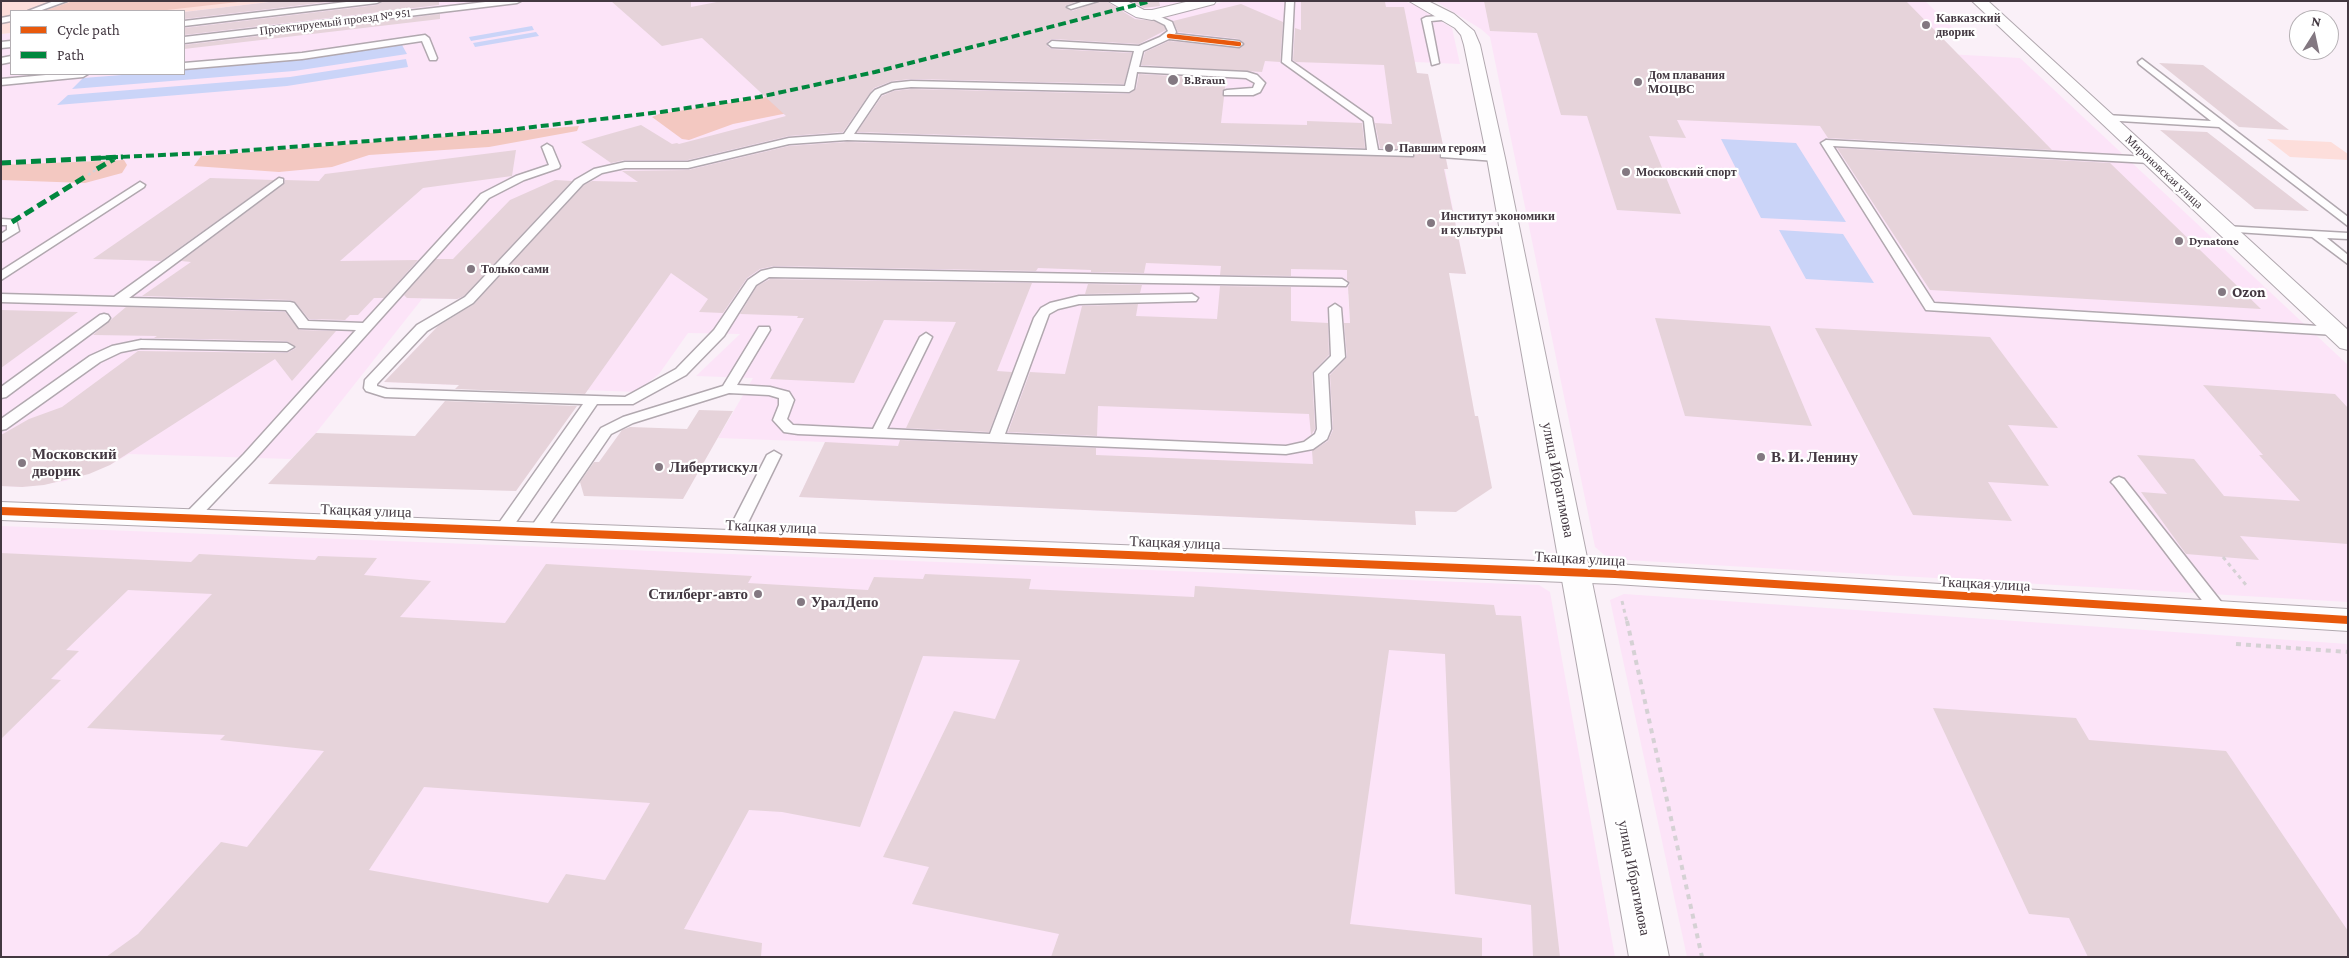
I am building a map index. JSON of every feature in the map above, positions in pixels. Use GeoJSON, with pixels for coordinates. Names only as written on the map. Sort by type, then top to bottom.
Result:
{"type":"FeatureCollection","features":[{"type":"Feature","properties":{"kind":"street"},"geometry":{"type":"LineString","coordinates":[[1115,1],[1141,14],[1152,15],[1209,1]]}},
{"type":"Feature","properties":{"kind":"street"},"geometry":{"type":"LineString","coordinates":[[1416,1],[1450,17]]}},
{"type":"Feature","properties":{"kind":"street","name":"Мироновская улица"},"geometry":{"type":"LineString","coordinates":[[1979,1],[2342,337]]}},
{"type":"Feature","properties":{"kind":"street","name":"улица Ибрагимова"},"geometry":{"type":"LineString","coordinates":[[1450,17],[1468,34],[1496,158],[1650,957]]}},
{"type":"Feature","properties":{"kind":"street","name":"Ткацкая улица"},"geometry":{"type":"LineString","coordinates":[[1,510],[1576,573],[2348,620]]}},
{"type":"Feature","properties":{"kind":"lane"},"geometry":{"type":"LineString","coordinates":[[35,10],[64,1]]}},
{"type":"Feature","properties":{"kind":"lane"},"geometry":{"type":"LineString","coordinates":[[185,24],[378,1]]}},
{"type":"Feature","properties":{"kind":"lane","name":"Проектируемый проезд № 951"},"geometry":{"type":"LineString","coordinates":[[185,40],[517,1]]}},
{"type":"Feature","properties":{"kind":"lane"},"geometry":{"type":"LineString","coordinates":[[1071,7],[1094,1]]}},
{"type":"Feature","properties":{"kind":"lane"},"geometry":{"type":"LineString","coordinates":[[1290,1],[1286,62],[1369,120],[1374,153]]}},
{"type":"Feature","properties":{"kind":"lane"},"geometry":{"type":"LineString","coordinates":[[1152,15],[1169,24],[1172,28],[1169,36]]}},
{"type":"Feature","properties":{"kind":"lane"},"geometry":{"type":"LineString","coordinates":[[1435,63],[1426,19],[1450,17]]}},
{"type":"Feature","properties":{"kind":"lane"},"geometry":{"type":"LineString","coordinates":[[1052,44],[1115,46],[1140,49],[1169,36],[1239,44]]}},
{"type":"Feature","properties":{"kind":"lane"},"geometry":{"type":"LineString","coordinates":[[185,66],[302,56],[425,38],[433,58]]}},
{"type":"Feature","properties":{"kind":"lane"},"geometry":{"type":"LineString","coordinates":[[847,137],[874,96],[878,92],[892,86],[911,84],[1128,92],[1140,49]]}},
{"type":"Feature","properties":{"kind":"lane"},"geometry":{"type":"LineString","coordinates":[[2142,62],[2348,223]]}},
{"type":"Feature","properties":{"kind":"lane"},"geometry":{"type":"LineString","coordinates":[[1134,69],[1247,75],[1258,80],[1260,83],[1257,90],[1253,92],[1227,93]]}},
{"type":"Feature","properties":{"kind":"lane"},"geometry":{"type":"LineString","coordinates":[[1,82],[73,75]]}},
{"type":"Feature","properties":{"kind":"lane"},"geometry":{"type":"LineString","coordinates":[[2106,118],[2221,124]]}},
{"type":"Feature","properties":{"kind":"lane"},"geometry":{"type":"LineString","coordinates":[[1342,283],[774,272],[764,274],[752,283],[719,333],[681,372],[628,401],[385,393],[371,388],[370,383],[422,328],[469,300],[587,176],[598,171],[625,165],[688,165],[790,141],[847,137],[1116,141],[1409,154]]}},
{"type":"Feature","properties":{"kind":"lane"},"geometry":{"type":"LineString","coordinates":[[2150,160],[1826,143],[1930,307],[2342,337]]}},
{"type":"Feature","properties":{"kind":"lane"},"geometry":{"type":"LineString","coordinates":[[189,518],[249,458],[486,196],[520,178],[555,166],[547,147]]}},
{"type":"Feature","properties":{"kind":"lane"},"geometry":{"type":"LineString","coordinates":[[1445,155],[1496,158]]}},
{"type":"Feature","properties":{"kind":"lane"},"geometry":{"type":"LineString","coordinates":[[117,302],[279,181]]}},
{"type":"Feature","properties":{"kind":"lane"},"geometry":{"type":"LineString","coordinates":[[1,276],[140,185]]}},
{"type":"Feature","properties":{"kind":"lane"},"geometry":{"type":"LineString","coordinates":[[1,222],[12,222],[13,231],[1,239]]}},
{"type":"Feature","properties":{"kind":"lane"},"geometry":{"type":"LineString","coordinates":[[2226,229],[2348,236]]}},
{"type":"Feature","properties":{"kind":"lane"},"geometry":{"type":"LineString","coordinates":[[2314,234],[2348,261]]}},
{"type":"Feature","properties":{"kind":"lane"},"geometry":{"type":"LineString","coordinates":[[1,298],[290,306],[304,325],[367,327]]}},
{"type":"Feature","properties":{"kind":"lane"},"geometry":{"type":"LineString","coordinates":[[996,438],[1040,318],[1045,311],[1054,306],[1079,300],[1192,298]]}},
{"type":"Feature","properties":{"kind":"lane"},"geometry":{"type":"LineString","coordinates":[[536,531],[606,431],[628,420],[728,389],[770,391],[784,395],[787,400],[780,420],[789,428],[1286,450],[1308,446],[1322,436],[1324,429],[1321,373],[1338,357],[1335,308]]}},
{"type":"Feature","properties":{"kind":"lane"},"geometry":{"type":"LineString","coordinates":[[1,394],[104,318]]}},
{"type":"Feature","properties":{"kind":"lane"},"geometry":{"type":"LineString","coordinates":[[728,389],[764,330]]}},
{"type":"Feature","properties":{"kind":"lane"},"geometry":{"type":"LineString","coordinates":[[878,433],[926,337]]}},
{"type":"Feature","properties":{"kind":"lane"},"geometry":{"type":"LineString","coordinates":[[1,426],[95,359],[117,349],[141,344],[287,347]]}},
{"type":"Feature","properties":{"kind":"lane"},"geometry":{"type":"LineString","coordinates":[[502,530],[593,400]]}},
{"type":"Feature","properties":{"kind":"lane"},"geometry":{"type":"LineString","coordinates":[[732,539],[774,455]]}},
{"type":"Feature","properties":{"kind":"lane"},"geometry":{"type":"LineString","coordinates":[[2119,482],[2220,612]]}},
{"type":"Feature","properties":{"kind":"path"},"geometry":{"type":"LineString","coordinates":[[88,175],[97,170]]}},
{"type":"Feature","properties":{"kind":"path"},"geometry":{"type":"LineString","coordinates":[[2223,557],[2250,590]]}},
{"type":"Feature","properties":{"kind":"path"},"geometry":{"type":"LineString","coordinates":[[1621,599],[1702,957]]}},
{"type":"Feature","properties":{"kind":"shaded area"},"geometry":{"type":"Polygon","coordinates":[[[1,1],[278,1],[185,12],[185,10],[10,10],[10,33],[1,34],[1,1]]]}},
{"type":"Feature","properties":{"kind":"shaded area"},"geometry":{"type":"Polygon","coordinates":[[[73,1],[247,1],[167,10],[47,10],[73,1]]]}},
{"type":"Feature","properties":{"kind":"shaded area"},"geometry":{"type":"Polygon","coordinates":[[[278,1],[1060,1],[1081,11],[1118,3],[1118,1],[1189,1],[1136,16],[1145,20],[1227,1],[1403,1],[1413,4],[1452,28],[1460,64],[1415,62],[1408,73],[1428,74],[1448,169],[1445,169],[1466,274],[1449,273],[1348,294],[1353,372],[1415,511],[1416,525],[799,497],[825,442],[718,438],[753,378],[696,376],[740,334],[688,333],[659,374],[636,392],[384,382],[439,325],[490,301],[449,299],[422,299],[316,433],[291,459],[129,454],[110,465],[66,481],[22,487],[1,486],[1,34],[10,33],[10,75],[185,75],[185,12],[278,1]]]}},
{"type":"Feature","properties":{"kind":"shaded area"},"geometry":{"type":"Polygon","coordinates":[[[1435,1],[1925,1],[1956,31],[1867,27],[1873,50],[2020,58],[2348,365],[2348,602],[1609,559],[1595,547],[1490,37],[1481,29],[1435,1]]]}},
{"type":"Feature","properties":{"kind":"shaded area"},"geometry":{"type":"Polygon","coordinates":[[[816,87],[793,112],[733,124],[689,140],[682,139],[652,117],[659,114],[761,98],[816,87]]]}},
{"type":"Feature","properties":{"kind":"shaded area"},"geometry":{"type":"Polygon","coordinates":[[[579,126],[577,131],[489,147],[369,155],[332,167],[279,172],[194,166],[201,156],[579,126]]]}},
{"type":"Feature","properties":{"kind":"shaded area"},"geometry":{"type":"Polygon","coordinates":[[[2267,139],[2331,142],[2348,154],[2348,160],[2290,157],[2267,139]]]}},
{"type":"Feature","properties":{"kind":"shaded area"},"geometry":{"type":"Polygon","coordinates":[[[124,160],[127,165],[122,173],[85,183],[1,180],[1,165],[124,160]]]}},
{"type":"Feature","properties":{"kind":"shaded area"},"geometry":{"type":"Polygon","coordinates":[[[1,526],[1539,585],[1550,592],[1615,957],[1,957],[1,526]]]}},
{"type":"Feature","properties":{"kind":"shaded area"},"geometry":{"type":"Polygon","coordinates":[[[1624,594],[2348,644],[2348,957],[1687,957],[1610,600],[1624,594]]]}},
{"type":"Feature","properties":{"kind":"water"},"geometry":{"type":"Polygon","coordinates":[[[532,26],[534,30],[471,41],[469,37],[532,26]]]}},
{"type":"Feature","properties":{"kind":"water"},"geometry":{"type":"Polygon","coordinates":[[[536,32],[539,36],[475,47],[473,43],[536,32]]]}},
{"type":"Feature","properties":{"kind":"water"},"geometry":{"type":"Polygon","coordinates":[[[402,45],[407,54],[294,71],[72,89],[83,78],[122,75],[185,75],[185,70],[300,60],[402,45]]]}},
{"type":"Feature","properties":{"kind":"water"},"geometry":{"type":"Polygon","coordinates":[[[406,59],[408,67],[287,86],[57,105],[68,95],[290,77],[406,59]]]}},
{"type":"Feature","properties":{"kind":"water"},"geometry":{"type":"Polygon","coordinates":[[[1721,139],[1796,143],[1846,222],[1761,218],[1721,139]]]}},
{"type":"Feature","properties":{"kind":"water"},"geometry":{"type":"Polygon","coordinates":[[[1779,230],[1843,234],[1874,283],[1806,279],[1779,230]]]}},
{"type":"Feature","properties":{"kind":"building"},"geometry":{"type":"Polygon","coordinates":[[[278,1],[337,1],[185,19],[185,12],[278,1]]]}},
{"type":"Feature","properties":{"kind":"building"},"geometry":{"type":"Polygon","coordinates":[[[383,1],[439,1],[439,5],[185,35],[185,28],[377,5],[383,1]]]}},
{"type":"Feature","properties":{"kind":"building"},"geometry":{"type":"Polygon","coordinates":[[[611,1],[691,1],[691,7],[722,1],[1078,1],[1065,6],[1072,11],[1100,1],[1106,1],[1135,19],[1154,21],[1164,26],[1166,30],[1139,44],[1052,39],[1047,42],[1047,46],[1052,49],[1132,53],[1124,84],[911,79],[892,81],[874,88],[843,132],[789,136],[688,160],[625,160],[611,163],[581,142],[641,125],[672,144],[679,144],[786,116],[702,38],[662,46],[611,1]]]}},
{"type":"Feature","properties":{"kind":"building"},"geometry":{"type":"Polygon","coordinates":[[[1131,1],[1159,1],[1160,6],[1144,8],[1131,1]]]}},
{"type":"Feature","properties":{"kind":"building"},"geometry":{"type":"Polygon","coordinates":[[[1301,1],[1385,2],[1386,7],[1404,7],[1417,73],[1428,74],[1444,150],[1440,152],[1439,157],[1446,159],[1448,169],[1444,169],[1466,274],[1449,273],[1475,416],[1478,416],[1492,488],[1456,512],[1415,511],[1416,525],[799,497],[825,442],[898,446],[900,440],[1096,448],[1096,455],[1313,464],[1312,451],[1328,441],[1333,430],[1330,375],[1347,357],[1344,323],[1350,323],[1348,287],[1350,283],[1347,280],[1347,270],[1291,269],[1291,276],[1220,275],[1221,266],[1146,263],[1144,273],[1038,268],[1036,271],[774,266],[760,269],[747,278],[723,313],[699,312],[708,299],[671,273],[585,394],[455,389],[459,385],[384,382],[438,326],[474,304],[584,185],[592,181],[638,182],[622,171],[688,170],[789,146],[847,142],[1414,157],[1413,150],[1380,148],[1375,123],[1392,124],[1384,65],[1296,62],[1293,60],[1295,28],[1301,30],[1301,1]]]}},
{"type":"Feature","properties":{"kind":"building"},"geometry":{"type":"Polygon","coordinates":[[[1484,1],[1906,1],[2052,150],[1828,138],[1820,126],[1677,120],[1686,138],[1649,136],[1681,214],[1617,210],[1587,116],[1561,115],[1537,33],[1490,31],[1484,1]]]}},
{"type":"Feature","properties":{"kind":"building"},"geometry":{"type":"Polygon","coordinates":[[[1241,4],[1283,22],[1280,62],[1265,61],[1262,72],[1141,65],[1145,52],[1169,41],[1240,48],[1245,44],[1239,39],[1178,32],[1173,21],[1241,4]]]}},
{"type":"Feature","properties":{"kind":"building"},"geometry":{"type":"Polygon","coordinates":[[[440,14],[440,19],[185,49],[185,45],[440,14]]]}},
{"type":"Feature","properties":{"kind":"building"},"geometry":{"type":"Polygon","coordinates":[[[2159,63],[2203,65],[2289,130],[2239,127],[2159,63]]]}},
{"type":"Feature","properties":{"kind":"building"},"geometry":{"type":"Polygon","coordinates":[[[1139,74],[1226,79],[1225,89],[1222,91],[1224,97],[1221,123],[1307,125],[1307,121],[1362,123],[1365,148],[857,132],[882,96],[894,91],[911,89],[1129,94],[1136,89],[1139,74]]]}},
{"type":"Feature","properties":{"kind":"building"},"geometry":{"type":"Polygon","coordinates":[[[2160,130],[2207,132],[2309,211],[2255,209],[2160,130]]]}},
{"type":"Feature","properties":{"kind":"building"},"geometry":{"type":"Polygon","coordinates":[[[1837,148],[2110,163],[2261,309],[1930,290],[1837,148]]]}},
{"type":"Feature","properties":{"kind":"building"},"geometry":{"type":"Polygon","coordinates":[[[516,150],[512,176],[423,188],[340,261],[418,260],[384,298],[374,298],[358,315],[350,315],[345,320],[309,319],[295,302],[290,300],[142,296],[191,262],[181,261],[284,184],[285,180],[319,181],[325,174],[516,150]]]}},
{"type":"Feature","properties":{"kind":"building"},"geometry":{"type":"Polygon","coordinates":[[[210,178],[274,180],[161,261],[93,259],[210,178]]]}},
{"type":"Feature","properties":{"kind":"building"},"geometry":{"type":"Polygon","coordinates":[[[555,180],[572,181],[464,296],[457,299],[407,298],[404,295],[436,259],[453,259],[510,200],[555,180]]]}},
{"type":"Feature","properties":{"kind":"building"},"geometry":{"type":"Polygon","coordinates":[[[770,279],[1032,283],[997,371],[1012,372],[989,432],[906,428],[956,322],[884,320],[854,383],[770,379],[804,318],[797,318],[798,316],[740,314],[757,286],[770,279]]]}},
{"type":"Feature","properties":{"kind":"building"},"geometry":{"type":"Polygon","coordinates":[[[1088,284],[1142,285],[1140,293],[1085,294],[1088,284]]]}},
{"type":"Feature","properties":{"kind":"building"},"geometry":{"type":"Polygon","coordinates":[[[1220,286],[1291,287],[1291,321],[1328,323],[1329,355],[1312,373],[1315,429],[1311,435],[1309,414],[1098,406],[1097,436],[1008,432],[1030,372],[1065,374],[1082,306],[1138,304],[1136,316],[1217,319],[1220,286]]]}},
{"type":"Feature","properties":{"kind":"building"},"geometry":{"type":"Polygon","coordinates":[[[126,307],[285,312],[299,330],[336,331],[292,381],[275,359],[110,465],[89,474],[44,485],[1,486],[1,435],[29,419],[62,407],[138,351],[287,353],[296,348],[287,341],[93,335],[126,307]]]}},
{"type":"Feature","properties":{"kind":"building"},"geometry":{"type":"Polygon","coordinates":[[[1,310],[78,312],[1,368],[1,310]]]}},
{"type":"Feature","properties":{"kind":"building"},"geometry":{"type":"Polygon","coordinates":[[[1655,318],[1770,326],[1812,426],[1685,416],[1655,318]]]}},
{"type":"Feature","properties":{"kind":"building"},"geometry":{"type":"Polygon","coordinates":[[[1815,328],[1990,337],[2058,428],[2008,425],[2049,486],[1988,482],[2012,521],[1913,515],[1815,328]]]}},
{"type":"Feature","properties":{"kind":"building"},"geometry":{"type":"Polygon","coordinates":[[[2203,385],[2335,394],[2348,408],[2348,544],[2240,536],[2259,560],[2186,554],[2141,492],[2167,494],[2137,455],[2194,459],[2224,496],[2300,501],[2259,455],[2263,455],[2203,385]]]}},
{"type":"Feature","properties":{"kind":"building"},"geometry":{"type":"Polygon","coordinates":[[[445,401],[577,406],[516,491],[268,484],[316,433],[415,436],[445,401]]]}},
{"type":"Feature","properties":{"kind":"building"},"geometry":{"type":"Polygon","coordinates":[[[699,410],[733,411],[683,499],[584,496],[580,482],[594,462],[599,462],[622,430],[630,427],[687,429],[699,410]]]}},
{"type":"Feature","properties":{"kind":"building"},"geometry":{"type":"Polygon","coordinates":[[[1,553],[191,562],[199,554],[315,560],[318,556],[377,558],[364,575],[431,581],[400,617],[505,623],[546,564],[752,576],[748,583],[868,590],[874,577],[923,579],[925,574],[1031,579],[1029,589],[1194,597],[1195,586],[1494,605],[1496,615],[1521,616],[1560,957],[1533,957],[1531,905],[1455,894],[1445,654],[1389,650],[1350,924],[1482,938],[1482,957],[1051,957],[1059,934],[912,904],[929,867],[883,857],[954,711],[995,719],[1020,660],[923,656],[860,827],[782,812],[749,810],[684,929],[762,943],[761,957],[106,957],[138,934],[221,842],[247,847],[324,751],[220,740],[225,735],[87,728],[212,594],[128,590],[66,650],[79,651],[51,679],[61,680],[1,739],[1,553]],[[424,787],[369,870],[548,903],[566,874],[605,880],[650,803],[424,787]]]}},
{"type":"Feature","properties":{"kind":"building"},"geometry":{"type":"Polygon","coordinates":[[[1933,708],[2076,718],[2089,740],[2226,751],[2348,931],[2348,957],[2088,957],[2069,918],[2029,914],[1933,708]]]}},
{"type":"Feature","properties":{"kind":"marked path"},"geometry":{"type":"LineString","coordinates":[[1,163],[226,152],[499,131],[661,112],[759,97],[875,72],[1151,1]]}},
{"type":"Feature","properties":{"kind":"marked path"},"geometry":{"type":"LineString","coordinates":[[97,169],[114,159]]}},
{"type":"Feature","properties":{"kind":"marked path"},"geometry":{"type":"LineString","coordinates":[[12,222],[88,175]]}},
{"type":"Feature","properties":{"kind":"cycle path"},"geometry":{"type":"LineString","coordinates":[[1169,36],[1239,44]]}},
{"type":"Feature","properties":{"kind":"cycle path"},"geometry":{"type":"LineString","coordinates":[[1,511],[1615,574],[2348,620]]}},
{"type":"Feature","properties":{"kind":"place","name":"Кавказский дворик"},"geometry":{"type":"Point","coordinates":[1926,25]}},
{"type":"Feature","properties":{"kind":"place","name":"B.Braun"},"geometry":{"type":"Point","coordinates":[1173,80]}},
{"type":"Feature","properties":{"kind":"place","name":"Дом плавания МОЦВС"},"geometry":{"type":"Point","coordinates":[1638,82]}},
{"type":"Feature","properties":{"kind":"place","name":"Павшим героям"},"geometry":{"type":"Point","coordinates":[1389,148]}},
{"type":"Feature","properties":{"kind":"place","name":"Московский спорт"},"geometry":{"type":"Point","coordinates":[1626,172]}},
{"type":"Feature","properties":{"kind":"place","name":"Институт экономики и культуры"},"geometry":{"type":"Point","coordinates":[1431,223]}},
{"type":"Feature","properties":{"kind":"place","name":"Dynatone"},"geometry":{"type":"Point","coordinates":[2179,241]}},
{"type":"Feature","properties":{"kind":"place","name":"Только сами"},"geometry":{"type":"Point","coordinates":[471,269]}},
{"type":"Feature","properties":{"kind":"place","name":"Ozon"},"geometry":{"type":"Point","coordinates":[2222,292]}},
{"type":"Feature","properties":{"kind":"place","name":"В. И. Ленину"},"geometry":{"type":"Point","coordinates":[1761,457]}},
{"type":"Feature","properties":{"kind":"place","name":"Московский дворик"},"geometry":{"type":"Point","coordinates":[22,463]}},
{"type":"Feature","properties":{"kind":"place","name":"Либертискул"},"geometry":{"type":"Point","coordinates":[659,467]}},
{"type":"Feature","properties":{"kind":"place","name":"Стилберг-авто"},"geometry":{"type":"Point","coordinates":[758,594]}},
{"type":"Feature","properties":{"kind":"place","name":"УралДепо"},"geometry":{"type":"Point","coordinates":[801,602]}}]}
